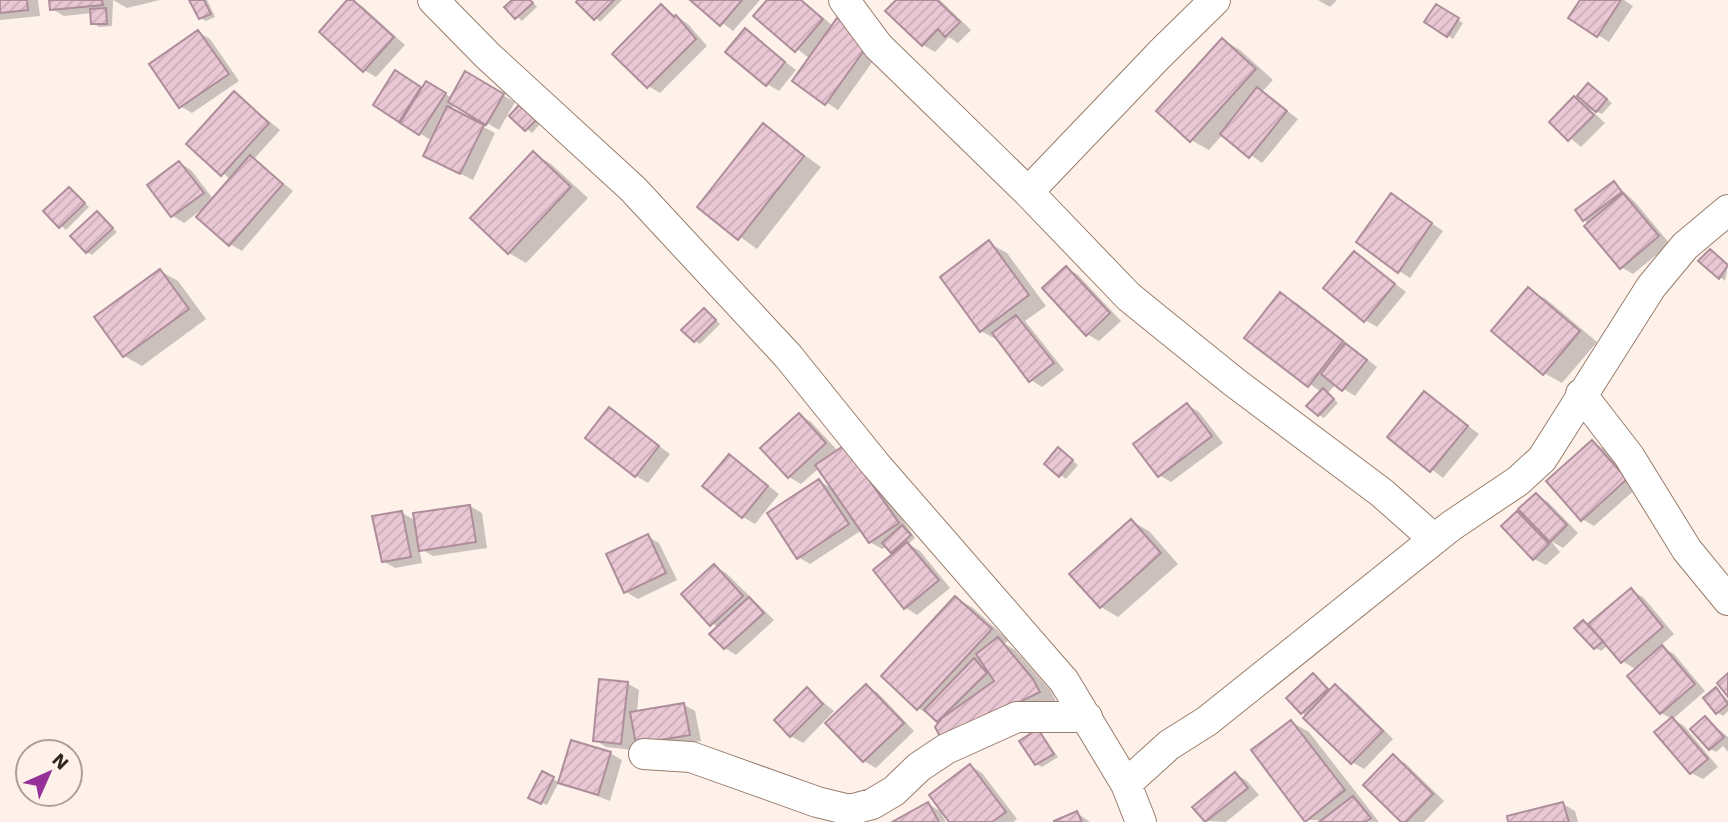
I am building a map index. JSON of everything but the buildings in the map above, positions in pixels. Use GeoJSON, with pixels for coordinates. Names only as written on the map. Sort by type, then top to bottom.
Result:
{"type":"FeatureCollection","features":[{"type":"Feature","properties":{"kind":"street"},"geometry":{"type":"LineString","coordinates":[[433,0],[488,56],[633,189],[788,356],[876,465],[1064,681],[1126,784],[1141,822]]}},
{"type":"Feature","properties":{"kind":"street"},"geometry":{"type":"LineString","coordinates":[[844,0],[878,46],[1028,192],[1129,297],[1234,382],[1382,493],[1434,539]]}},
{"type":"Feature","properties":{"kind":"street"},"geometry":{"type":"LineString","coordinates":[[1028,192],[1215,0]]}},
{"type":"Feature","properties":{"kind":"street"},"geometry":{"type":"LineString","coordinates":[[1126,784],[1169,745],[1207,721],[1434,539],[1518,481],[1542,459],[1651,286],[1685,246],[1728,210]]}},
{"type":"Feature","properties":{"kind":"street"},"geometry":{"type":"LineString","coordinates":[[1581,394],[1629,456],[1688,550],[1728,600]]}},
{"type":"Feature","properties":{"kind":"street"},"geometry":{"type":"LineString","coordinates":[[644,754],[691,757],[817,802],[850,810],[872,804],[894,791],[919,767],[946,749],[1017,717],[1087,717]]}}]}
